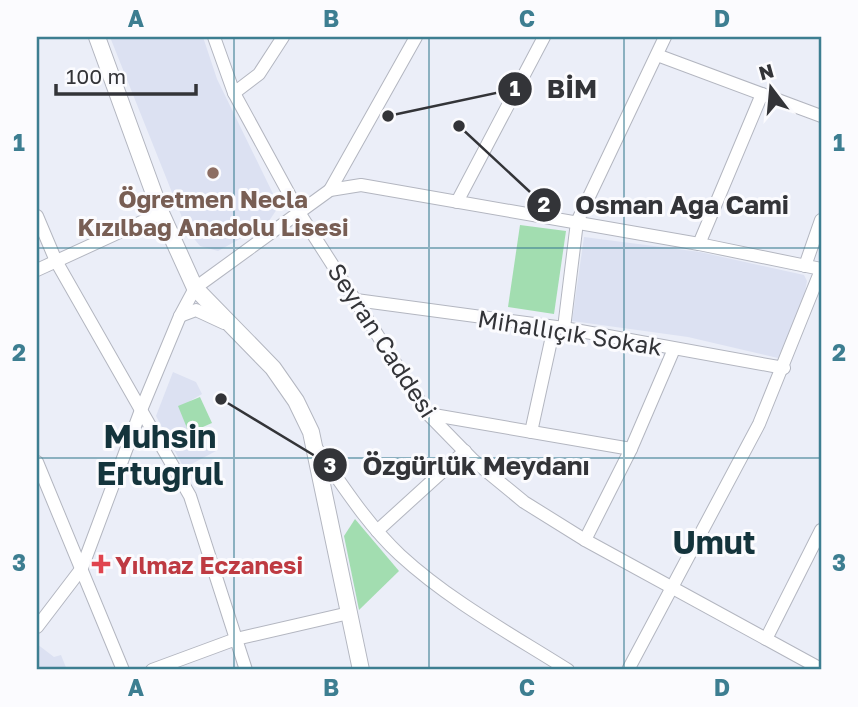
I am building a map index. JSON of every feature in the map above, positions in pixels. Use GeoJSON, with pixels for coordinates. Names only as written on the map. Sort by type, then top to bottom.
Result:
{"type":"FeatureCollection","features":[{"type":"Feature","properties":{"kind":"main road"},"geometry":{"type":"LineString","coordinates":[[97,37],[161,213],[195,288],[286,386],[316,448],[362,670]]}},
{"type":"Feature","properties":{"kind":"street","name":"Seyran Caddesi"},"geometry":{"type":"LineString","coordinates":[[214,37],[234,93],[300,214],[428,414],[465,451],[524,502],[586,540],[821,669]]}},
{"type":"Feature","properties":{"kind":"street"},"geometry":{"type":"LineString","coordinates":[[234,93],[259,74],[283,37]]}},
{"type":"Feature","properties":{"kind":"street"},"geometry":{"type":"LineString","coordinates":[[37,627],[82,568],[141,410],[180,316],[195,288],[330,190],[416,37]]}},
{"type":"Feature","properties":{"kind":"street"},"geometry":{"type":"LineString","coordinates":[[457,202],[544,37]]}},
{"type":"Feature","properties":{"kind":"street"},"geometry":{"type":"LineString","coordinates":[[531,432],[559,327],[577,222],[665,37]]}},
{"type":"Feature","properties":{"kind":"street"},"geometry":{"type":"LineString","coordinates":[[657,55],[821,116]]}},
{"type":"Feature","properties":{"kind":"street"},"geometry":{"type":"LineString","coordinates":[[699,244],[762,94]]}},
{"type":"Feature","properties":{"kind":"street"},"geometry":{"type":"LineString","coordinates":[[330,190],[361,185],[699,244],[821,270],[784,368],[759,424],[628,670]]}},
{"type":"Feature","properties":{"kind":"street"},"geometry":{"type":"LineString","coordinates":[[37,270],[161,213]]}},
{"type":"Feature","properties":{"kind":"street"},"geometry":{"type":"LineString","coordinates":[[37,216],[56,261],[190,496],[246,670]]}},
{"type":"Feature","properties":{"kind":"street"},"geometry":{"type":"LineString","coordinates":[[806,266],[821,220]]}},
{"type":"Feature","properties":{"kind":"street","name":"Mihallıçık Sokak"},"geometry":{"type":"LineString","coordinates":[[356,300],[559,327],[784,368]]}},
{"type":"Feature","properties":{"kind":"street"},"geometry":{"type":"LineString","coordinates":[[180,316],[192,310],[202,311],[235,328]]}},
{"type":"Feature","properties":{"kind":"street"},"geometry":{"type":"LineString","coordinates":[[586,540],[631,449],[674,349]]}},
{"type":"Feature","properties":{"kind":"street"},"geometry":{"type":"LineString","coordinates":[[428,414],[631,449]]}},
{"type":"Feature","properties":{"kind":"street"},"geometry":{"type":"LineString","coordinates":[[316,448],[377,531],[422,574],[457,601],[568,670]]}},
{"type":"Feature","properties":{"kind":"street"},"geometry":{"type":"LineString","coordinates":[[377,531],[465,451]]}},
{"type":"Feature","properties":{"kind":"street"},"geometry":{"type":"LineString","coordinates":[[37,462],[123,670]]}},
{"type":"Feature","properties":{"kind":"street"},"geometry":{"type":"LineString","coordinates":[[766,639],[821,530]]}},
{"type":"Feature","properties":{"kind":"street"},"geometry":{"type":"LineString","coordinates":[[152,670],[236,639],[349,613]]}},
{"type":"Feature","properties":{"kind":"shaded area","name":"Öğretmen Necla Kızılbağ Anadolu Lisesi"},"geometry":{"type":"Polygon","coordinates":[[[110,37],[203,37],[217,79],[279,206],[267,224],[218,251],[200,246],[187,230],[110,37]]]}},
{"type":"Feature","properties":{"kind":"shaded area"},"geometry":{"type":"Polygon","coordinates":[[[584,237],[700,252],[804,275],[807,281],[804,297],[778,358],[688,337],[572,321],[584,237]]]}},
{"type":"Feature","properties":{"kind":"shaded area"},"geometry":{"type":"Polygon","coordinates":[[[173,372],[196,382],[202,394],[190,401],[216,451],[184,468],[156,416],[173,372]]]}},
{"type":"Feature","properties":{"kind":"shaded area"},"geometry":{"type":"Polygon","coordinates":[[[37,644],[54,657],[61,655],[67,670],[37,670],[37,644]]]}},
{"type":"Feature","properties":{"kind":"green space"},"geometry":{"type":"Polygon","coordinates":[[[520,225],[566,231],[554,314],[508,307],[520,225]]]}},
{"type":"Feature","properties":{"kind":"green space"},"geometry":{"type":"Polygon","coordinates":[[[200,397],[212,423],[189,433],[178,406],[200,397]]]}},
{"type":"Feature","properties":{"kind":"green space"},"geometry":{"type":"Polygon","coordinates":[[[355,519],[399,571],[359,610],[344,536],[355,519]]]}},
{"type":"Feature","properties":{"kind":"place","name":"BİM"},"geometry":{"type":"Point","coordinates":[388,116]}},
{"type":"Feature","properties":{"kind":"place","name":"Osman Ağa Cami"},"geometry":{"type":"Point","coordinates":[459,126]}},
{"type":"Feature","properties":{"kind":"place","name":"Öğretmen Necla Kızılbağ Anadolu Lisesi"},"geometry":{"type":"Point","coordinates":[213,173]}},
{"type":"Feature","properties":{"kind":"place","name":"Özgürlük Meydanı"},"geometry":{"type":"Point","coordinates":[221,399]}},
{"type":"Feature","properties":{"kind":"place","name":"Yılmaz Eczanesi"},"geometry":{"type":"Point","coordinates":[101,564]}},
{"type":"Feature","properties":{"kind":"district","name":"Muhsin Ertuğrul"},"geometry":{"type":"Point","coordinates":[160,454]}},
{"type":"Feature","properties":{"kind":"district","name":"Umut"},"geometry":{"type":"Point","coordinates":[714,542]}}]}
